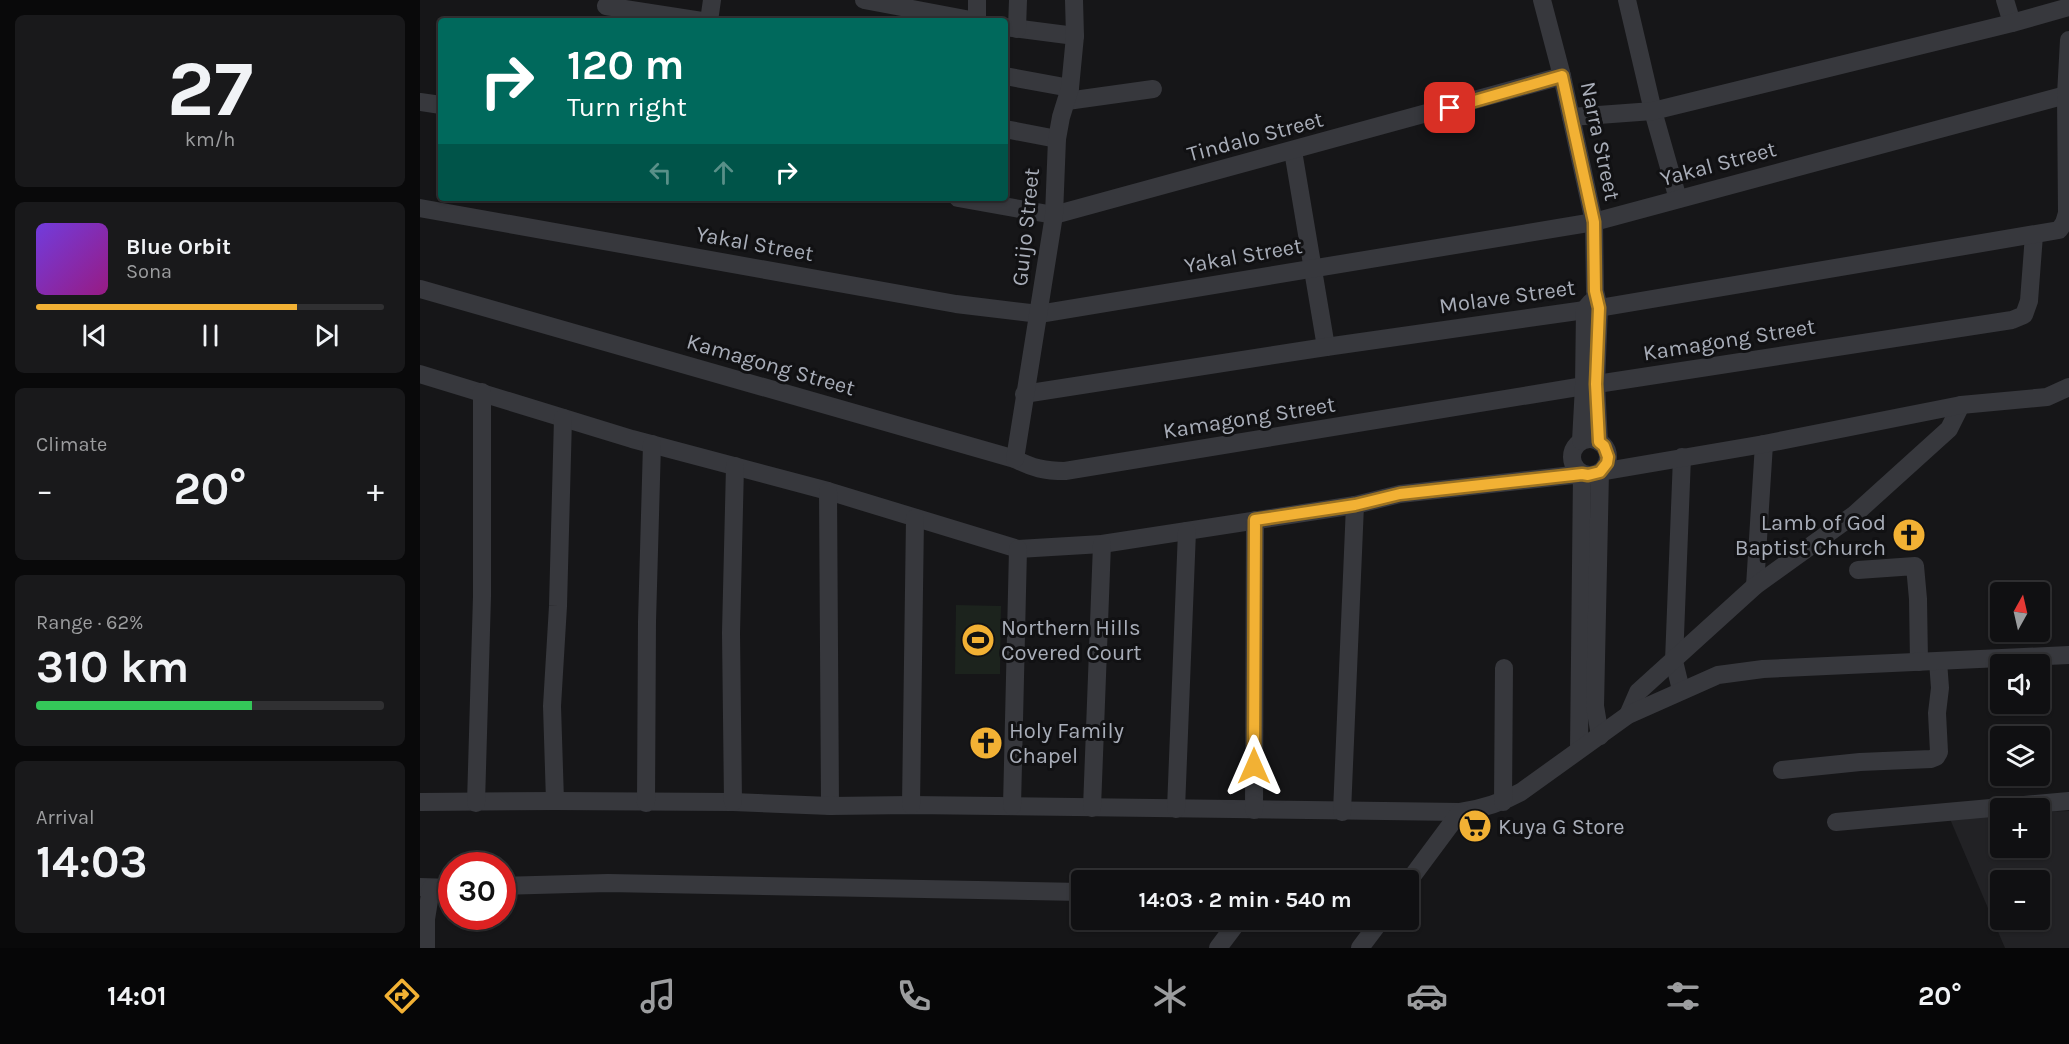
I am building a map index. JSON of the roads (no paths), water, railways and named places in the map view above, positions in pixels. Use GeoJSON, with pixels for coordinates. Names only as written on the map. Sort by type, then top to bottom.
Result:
{"type":"FeatureCollection","features":[{"type":"Feature","properties":{"kind":"street"},"geometry":{"type":"LineString","coordinates":[[709,18],[712,0]]}},
{"type":"Feature","properties":{"kind":"street"},"geometry":{"type":"LineString","coordinates":[[864,0],[960,18]]}},
{"type":"Feature","properties":{"kind":"street"},"geometry":{"type":"LineString","coordinates":[[976,18],[978,0]]}},
{"type":"Feature","properties":{"kind":"street"},"geometry":{"type":"LineString","coordinates":[[1018,0],[1011,28],[1075,36]]}},
{"type":"Feature","properties":{"kind":"street","name":"Guijo Street"},"geometry":{"type":"LineString","coordinates":[[1015,459],[1054,215],[1057,139],[1068,94],[1075,36],[1074,0]]}},
{"type":"Feature","properties":{"kind":"street","name":"Narra Street"},"geometry":{"type":"LineString","coordinates":[[1542,0],[1562,76],[1594,222],[1590,385],[1581,441]]}},
{"type":"Feature","properties":{"kind":"street"},"geometry":{"type":"LineString","coordinates":[[1627,0],[1653,111],[1678,199]]}},
{"type":"Feature","properties":{"kind":"street"},"geometry":{"type":"LineString","coordinates":[[2006,0],[2012,23]]}},
{"type":"Feature","properties":{"kind":"street"},"geometry":{"type":"LineString","coordinates":[[606,9],[660,7],[693,18]]}},
{"type":"Feature","properties":{"kind":"street"},"geometry":{"type":"LineString","coordinates":[[1571,117],[1653,111],[2069,7]]}},
{"type":"Feature","properties":{"kind":"street"},"geometry":{"type":"LineString","coordinates":[[2066,96],[2069,40]]}},
{"type":"Feature","properties":{"kind":"street","name":"Tindalo Street"},"geometry":{"type":"LineString","coordinates":[[975,201],[1054,215],[1562,76]]}},
{"type":"Feature","properties":{"kind":"street"},"geometry":{"type":"LineString","coordinates":[[1008,77],[1068,94],[1153,88]]}},
{"type":"Feature","properties":{"kind":"street","name":"Yakal Street"},"geometry":{"type":"LineString","coordinates":[[420,208],[956,304],[1039,314],[1594,222],[2066,96]]}},
{"type":"Feature","properties":{"kind":"street","name":"Molave Street"},"geometry":{"type":"LineString","coordinates":[[1024,394],[2059,230],[2067,213],[2066,96]]}},
{"type":"Feature","properties":{"kind":"street"},"geometry":{"type":"LineString","coordinates":[[420,102],[438,105]]}},
{"type":"Feature","properties":{"kind":"street"},"geometry":{"type":"LineString","coordinates":[[1008,130],[1057,139]]}},
{"type":"Feature","properties":{"kind":"street"},"geometry":{"type":"LineString","coordinates":[[1293,151],[1326,347]]}},
{"type":"Feature","properties":{"kind":"street","name":"Kamagong Street"},"geometry":{"type":"LineString","coordinates":[[420,289],[1015,459],[1032,468],[1043,471],[1065,471],[1590,385],[2012,320],[2024,315],[2029,301],[2034,235]]}},
{"type":"Feature","properties":{"kind":"street"},"geometry":{"type":"LineString","coordinates":[[420,374],[652,444],[828,491],[1018,549],[1102,543],[1355,505],[1400,494],[1591,473],[1764,444],[1961,405],[2047,397],[2069,387]]}},
{"type":"Feature","properties":{"kind":"street","name":"Narra Street"},"geometry":{"type":"LineString","coordinates":[[1590,385],[1599,442]]}},
{"type":"Feature","properties":{"kind":"street"},"geometry":{"type":"LineString","coordinates":[[476,803],[482,596],[482,392]]}},
{"type":"Feature","properties":{"kind":"street"},"geometry":{"type":"LineString","coordinates":[[1628,715],[1638,692],[1755,586],[1855,514],[1949,429],[1961,405]]}},
{"type":"Feature","properties":{"kind":"street"},"geometry":{"type":"LineString","coordinates":[[555,801],[552,706],[558,606],[563,418]]}},
{"type":"Feature","properties":{"kind":"street"},"geometry":{"type":"LineString","coordinates":[[1590,439],[1599,442],[1604,446],[1608,457],[1607,463],[1591,473],[1578,471],[1572,461],[1573,449],[1581,441],[1590,439]]}},
{"type":"Feature","properties":{"kind":"street"},"geometry":{"type":"LineString","coordinates":[[646,802],[647,622],[652,444]]}},
{"type":"Feature","properties":{"kind":"street"},"geometry":{"type":"LineString","coordinates":[[1755,586],[1764,444]]}},
{"type":"Feature","properties":{"kind":"street"},"geometry":{"type":"LineString","coordinates":[[1682,457],[1674,661],[1682,690]]}},
{"type":"Feature","properties":{"kind":"street"},"geometry":{"type":"LineString","coordinates":[[733,802],[731,633],[735,466]]}},
{"type":"Feature","properties":{"kind":"street"},"geometry":{"type":"LineString","coordinates":[[1591,473],[1595,706],[1600,736]]}},
{"type":"Feature","properties":{"kind":"street"},"geometry":{"type":"LineString","coordinates":[[1579,749],[1591,473]]}},
{"type":"Feature","properties":{"kind":"street"},"geometry":{"type":"LineString","coordinates":[[828,491],[830,806]]}},
{"type":"Feature","properties":{"kind":"street"},"geometry":{"type":"LineString","coordinates":[[1342,812],[1355,505]]}},
{"type":"Feature","properties":{"kind":"street"},"geometry":{"type":"LineString","coordinates":[[911,805],[915,518]]}},
{"type":"Feature","properties":{"kind":"street"},"geometry":{"type":"LineString","coordinates":[[1254,810],[1255,520]]}},
{"type":"Feature","properties":{"kind":"street"},"geometry":{"type":"LineString","coordinates":[[1176,809],[1187,531]]}},
{"type":"Feature","properties":{"kind":"street"},"geometry":{"type":"LineString","coordinates":[[1092,808],[1102,543]]}},
{"type":"Feature","properties":{"kind":"street"},"geometry":{"type":"LineString","coordinates":[[1012,806],[1018,549]]}},
{"type":"Feature","properties":{"kind":"street"},"geometry":{"type":"LineString","coordinates":[[1858,570],[1915,566],[1919,662]]}},
{"type":"Feature","properties":{"kind":"street"},"geometry":{"type":"LineString","coordinates":[[420,802],[733,802],[830,806],[1460,812],[1481,809],[1503,802],[1536,783],[1628,715],[1718,675],[1763,669],[2069,655]]}},
{"type":"Feature","properties":{"kind":"street"},"geometry":{"type":"LineString","coordinates":[[1782,770],[1936,757],[1939,752],[1938,662]]}},
{"type":"Feature","properties":{"kind":"street"},"geometry":{"type":"LineString","coordinates":[[1503,802],[1504,668]]}},
{"type":"Feature","properties":{"kind":"street"},"geometry":{"type":"LineString","coordinates":[[1836,822],[2069,801]]}},
{"type":"Feature","properties":{"kind":"street"},"geometry":{"type":"LineString","coordinates":[[1417,870],[1460,812]]}},
{"type":"Feature","properties":{"kind":"street"},"geometry":{"type":"LineString","coordinates":[[516,886],[608,883],[1071,892]]}},
{"type":"Feature","properties":{"kind":"street"},"geometry":{"type":"LineString","coordinates":[[425,888],[426,948]]}},
{"type":"Feature","properties":{"kind":"street"},"geometry":{"type":"LineString","coordinates":[[1226,945],[1234,930]]}},
{"type":"Feature","properties":{"kind":"street"},"geometry":{"type":"LineString","coordinates":[[1360,948],[1374,930]]}},
{"type":"Feature","properties":{"kind":"place","name":"Lamb of God Baptist Church"},"geometry":{"type":"Point","coordinates":[1909,535]}},
{"type":"Feature","properties":{"kind":"place","name":"Northern Hills Covered Court"},"geometry":{"type":"Point","coordinates":[978,640]}},
{"type":"Feature","properties":{"kind":"place","name":"Holy Family Chapel"},"geometry":{"type":"Point","coordinates":[986,743]}},
{"type":"Feature","properties":{"kind":"place","name":"Kuya G Store"},"geometry":{"type":"Point","coordinates":[1475,826]}}]}
